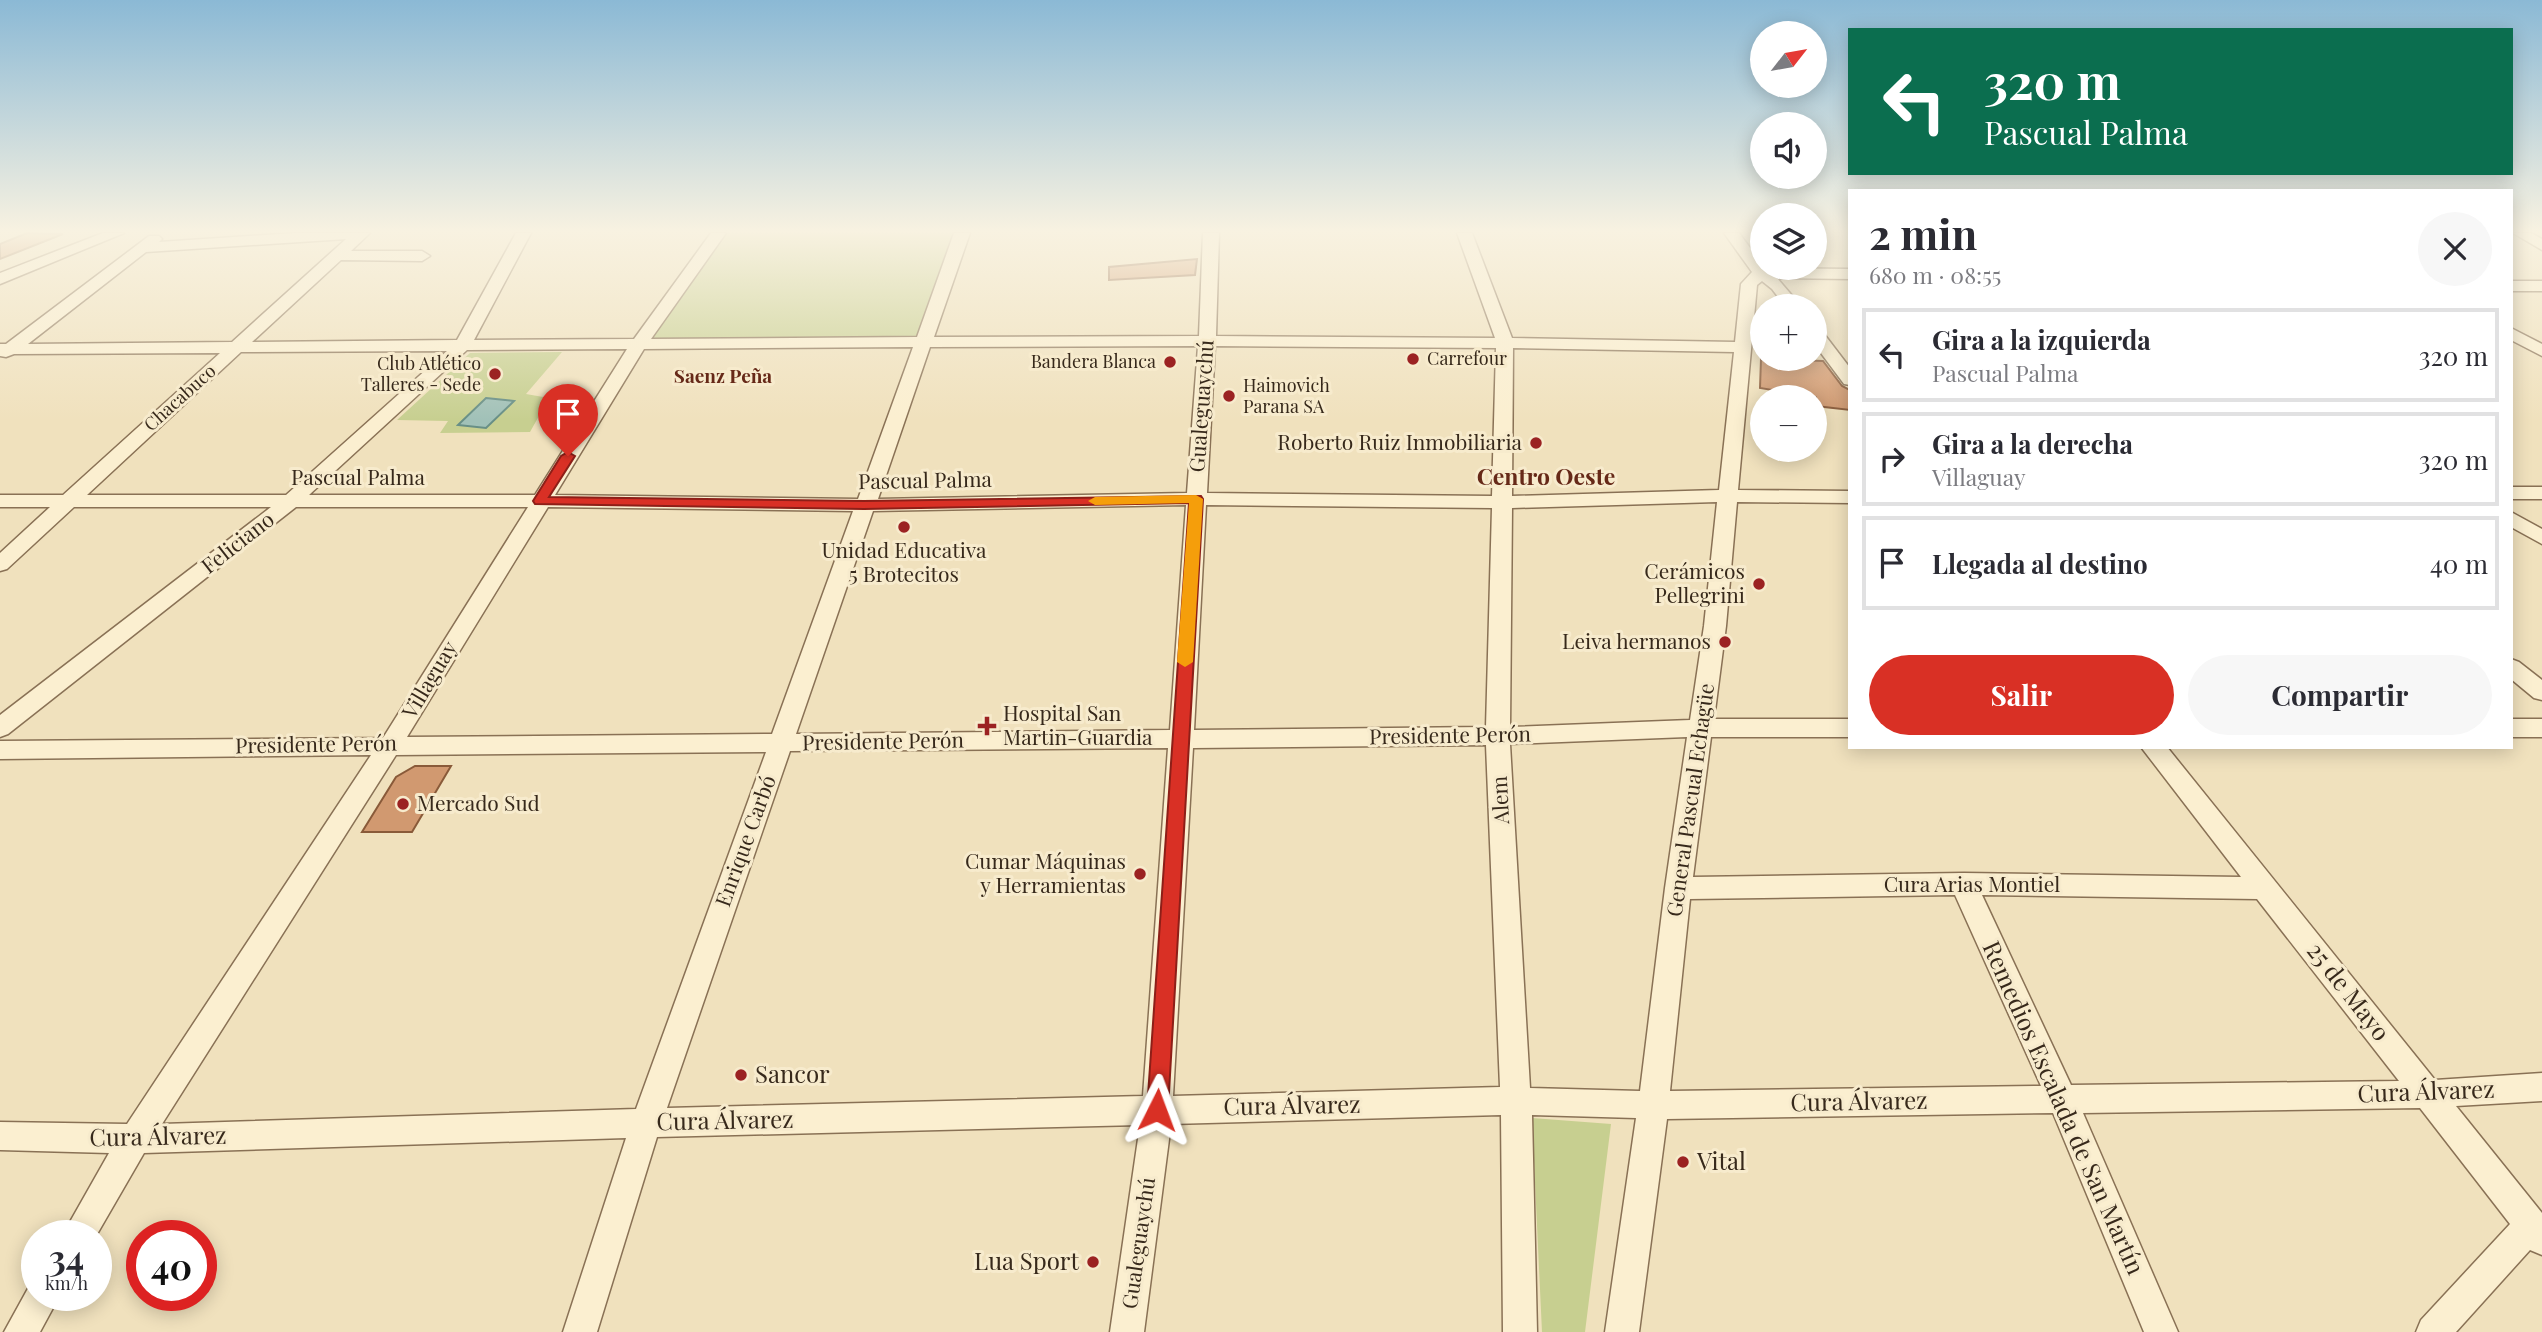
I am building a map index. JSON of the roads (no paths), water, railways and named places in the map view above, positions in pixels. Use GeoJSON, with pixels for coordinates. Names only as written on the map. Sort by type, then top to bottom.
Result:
{"type":"FeatureCollection","features":[{"type":"Feature","properties":{"kind":"street"},"geometry":{"type":"LineString","coordinates":[[3,352],[80,295]]}},
{"type":"Feature","properties":{"kind":"street","name":"Chacabuco"},"geometry":{"type":"LineString","coordinates":[[0,564],[293,295]]}},
{"type":"Feature","properties":{"kind":"street","name":"Feliciano"},"geometry":{"type":"LineString","coordinates":[[0,728],[291,501],[461,346],[489,295]]}},
{"type":"Feature","properties":{"kind":"street","name":"Villaguay"},"geometry":{"type":"LineString","coordinates":[[87,1220],[135,1139],[391,744],[640,342],[674,295]]}},
{"type":"Feature","properties":{"kind":"street","name":"Enrique Carbó"},"geometry":{"type":"LineString","coordinates":[[580,1332],[646,1123],[940,295]]}},
{"type":"Feature","properties":{"kind":"street","name":"Gualeguaychú"},"geometry":{"type":"LineString","coordinates":[[1127,1332],[1157,1110],[1209,295]]}},
{"type":"Feature","properties":{"kind":"street","name":"Alem"},"geometry":{"type":"LineString","coordinates":[[1487,295],[1505,342],[1498,736],[1516,1101],[1520,1332]]}},
{"type":"Feature","properties":{"kind":"street","name":"General Pascual Echagüe"},"geometry":{"type":"LineString","coordinates":[[1622,1332],[1653,1105],[1678,888],[1715,626],[1748,295]]}},
{"type":"Feature","properties":{"kind":"street"},"geometry":{"type":"LineString","coordinates":[[2513,333],[2542,331]]}},
{"type":"Feature","properties":{"kind":"street"},"geometry":{"type":"LineString","coordinates":[[2513,334],[2542,351]]}},
{"type":"Feature","properties":{"kind":"street"},"geometry":{"type":"LineString","coordinates":[[3,352],[640,342],[1505,342],[1743,347]]}},
{"type":"Feature","properties":{"kind":"street"},"geometry":{"type":"LineString","coordinates":[[1827,350],[1848,377]]}},
{"type":"Feature","properties":{"kind":"street"},"geometry":{"type":"LineString","coordinates":[[2513,493],[2542,493]]}},
{"type":"Feature","properties":{"kind":"street","name":"Pascual Palma"},"geometry":{"type":"LineString","coordinates":[[0,501],[540,501],[864,505],[1196,499],[1501,502],[1727,496],[1848,497]]}},
{"type":"Feature","properties":{"kind":"street"},"geometry":{"type":"LineString","coordinates":[[2513,519],[2542,538]]}},
{"type":"Feature","properties":{"kind":"street"},"geometry":{"type":"LineString","coordinates":[[2513,669],[2542,692]]}},
{"type":"Feature","properties":{"kind":"street","name":"Presidente Perón"},"geometry":{"type":"LineString","coordinates":[[0,750],[391,744],[1498,736],[1701,727],[1848,728]]}},
{"type":"Feature","properties":{"kind":"street"},"geometry":{"type":"LineString","coordinates":[[2513,729],[2542,728]]}},
{"type":"Feature","properties":{"kind":"street","name":"25 de Mayo"},"geometry":{"type":"LineString","coordinates":[[2155,749],[2536,1232]]}},
{"type":"Feature","properties":{"kind":"street","name":"Cura Arias Montiel"},"geometry":{"type":"LineString","coordinates":[[1678,888],[1964,884],[2266,888]]}},
{"type":"Feature","properties":{"kind":"street","name":"Remedios Escalada de San Martín"},"geometry":{"type":"LineString","coordinates":[[1964,884],[2062,1099],[2161,1332]]}},
{"type":"Feature","properties":{"kind":"street","name":"Cura Álvarez"},"geometry":{"type":"LineString","coordinates":[[0,1136],[135,1139],[1516,1101],[1653,1105],[2429,1094],[2542,1087]]}},
{"type":"Feature","properties":{"kind":"street"},"geometry":{"type":"LineString","coordinates":[[2432,1332],[2536,1232]]}},
{"type":"Feature","properties":{"kind":"street"},"geometry":{"type":"LineString","coordinates":[[21,1332],[33,1311]]}},
{"type":"Feature","properties":{"kind":"water"},"geometry":{"type":"Polygon","coordinates":[[[486,398],[514,401],[486,428],[458,425],[486,398]]]}},
{"type":"Feature","properties":{"kind":"place","name":"Carrefour"},"geometry":{"type":"Point","coordinates":[1413,359]}},
{"type":"Feature","properties":{"kind":"place","name":"Bandera Blanca"},"geometry":{"type":"Point","coordinates":[1170,362]}},
{"type":"Feature","properties":{"kind":"place","name":"Club Atlético Talleres - Sede"},"geometry":{"type":"Point","coordinates":[495,374]}},
{"type":"Feature","properties":{"kind":"place","name":"Haimovich Parana SA"},"geometry":{"type":"Point","coordinates":[1229,396]}},
{"type":"Feature","properties":{"kind":"place","name":"Roberto Ruiz Inmobiliaria"},"geometry":{"type":"Point","coordinates":[1536,443]}},
{"type":"Feature","properties":{"kind":"place","name":"Unidad Educativa 5 Brotecitos"},"geometry":{"type":"Point","coordinates":[904,527]}},
{"type":"Feature","properties":{"kind":"place","name":"Cerámicos Pellegrini"},"geometry":{"type":"Point","coordinates":[1759,584]}},
{"type":"Feature","properties":{"kind":"place","name":"Leiva hermanos"},"geometry":{"type":"Point","coordinates":[1725,642]}},
{"type":"Feature","properties":{"kind":"place","name":"Hospital San Martin-Guardia"},"geometry":{"type":"Point","coordinates":[987,726]}},
{"type":"Feature","properties":{"kind":"place","name":"Mercado Sud"},"geometry":{"type":"Point","coordinates":[403,804]}},
{"type":"Feature","properties":{"kind":"place","name":"Cumar Máquinas y Herramientas"},"geometry":{"type":"Point","coordinates":[1140,874]}},
{"type":"Feature","properties":{"kind":"place","name":"Sancor"},"geometry":{"type":"Point","coordinates":[741,1075]}},
{"type":"Feature","properties":{"kind":"place","name":"Vital"},"geometry":{"type":"Point","coordinates":[1683,1162]}},
{"type":"Feature","properties":{"kind":"place","name":"Lua Sport"},"geometry":{"type":"Point","coordinates":[1093,1262]}},
{"type":"Feature","properties":{"kind":"district","name":"Saenz Peña"},"geometry":{"type":"Point","coordinates":[723,376]}},
{"type":"Feature","properties":{"kind":"district","name":"Centro Oeste"},"geometry":{"type":"Point","coordinates":[1546,477]}}]}
